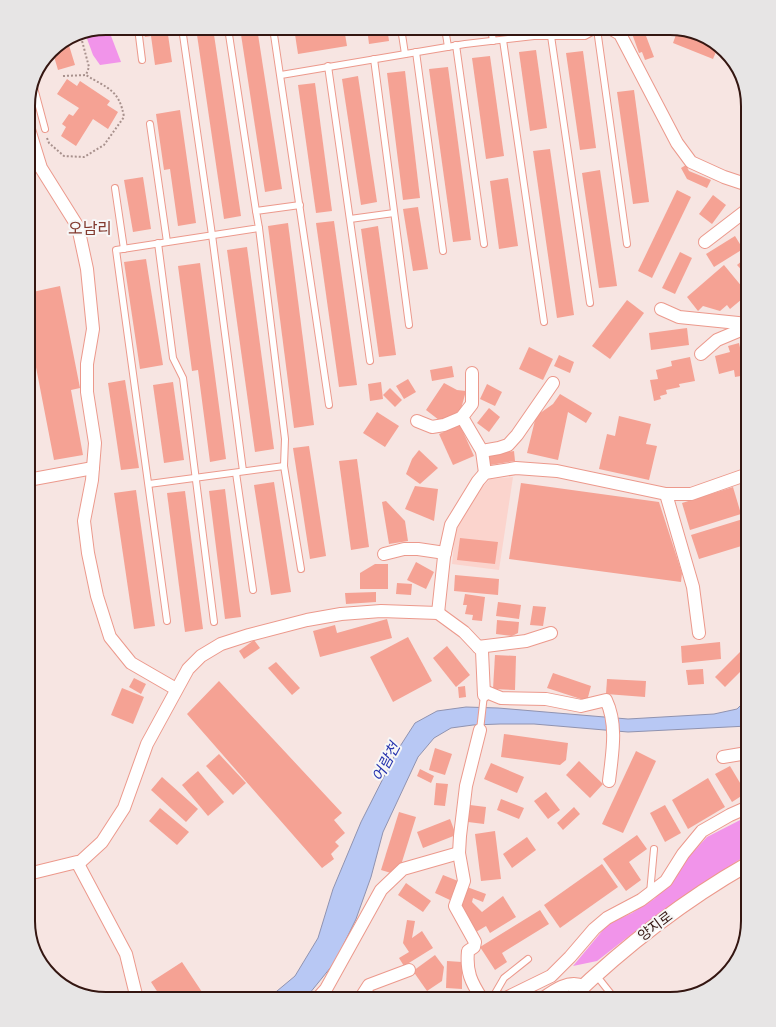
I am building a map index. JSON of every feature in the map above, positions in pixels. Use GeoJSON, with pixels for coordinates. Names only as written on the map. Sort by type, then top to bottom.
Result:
{"type":"FeatureCollection","features":[{"type":"Feature","properties":{"kind":"street"},"geometry":{"type":"LineString","coordinates":[[621,35],[677,143],[691,162],[724,177],[741,183]]}},
{"type":"Feature","properties":{"kind":"street"},"geometry":{"type":"LineString","coordinates":[[35,149],[41,168],[78,227],[87,269],[94,329],[86,364],[87,392],[95,443],[93,468],[84,521],[88,553],[97,596],[110,637],[131,664],[176,689]]}},
{"type":"Feature","properties":{"kind":"street"},"geometry":{"type":"LineString","coordinates":[[705,242],[741,214]]}},
{"type":"Feature","properties":{"kind":"street"},"geometry":{"type":"LineString","coordinates":[[661,309],[679,317],[741,324]]}},
{"type":"Feature","properties":{"kind":"street"},"geometry":{"type":"LineString","coordinates":[[701,354],[717,340],[741,328]]}},
{"type":"Feature","properties":{"kind":"street"},"geometry":{"type":"LineString","coordinates":[[417,421],[432,427],[444,425],[463,417],[472,404],[472,372]]}},
{"type":"Feature","properties":{"kind":"street"},"geometry":{"type":"LineString","coordinates":[[482,451],[508,445],[517,435],[553,383]]}},
{"type":"Feature","properties":{"kind":"street"},"geometry":{"type":"LineString","coordinates":[[463,417],[482,451],[485,473]]}},
{"type":"Feature","properties":{"kind":"street"},"geometry":{"type":"LineString","coordinates":[[35,479],[93,468]]}},
{"type":"Feature","properties":{"kind":"street"},"geometry":{"type":"LineString","coordinates":[[438,613],[445,553],[451,525],[478,481],[485,473],[516,468],[557,471],[666,494],[691,494],[741,476]]}},
{"type":"Feature","properties":{"kind":"street"},"geometry":{"type":"LineString","coordinates":[[666,494],[693,587],[699,633]]}},
{"type":"Feature","properties":{"kind":"street"},"geometry":{"type":"LineString","coordinates":[[384,554],[418,549],[445,553]]}},
{"type":"Feature","properties":{"kind":"street"},"geometry":{"type":"LineString","coordinates":[[78,864],[102,842],[124,808],[146,744],[188,669],[201,656],[221,644],[249,635],[307,620],[341,614],[381,611],[438,613],[464,632],[482,651],[484,693],[501,698],[546,699],[581,706],[606,700],[610,708],[614,738],[609,781]]}},
{"type":"Feature","properties":{"kind":"street"},"geometry":{"type":"LineString","coordinates":[[478,647],[526,641],[551,633]]}},
{"type":"Feature","properties":{"kind":"street"},"geometry":{"type":"LineString","coordinates":[[478,992],[470,978],[468,967],[468,951],[474,947],[475,942],[455,906],[464,881],[459,853],[466,786],[480,730]]}},
{"type":"Feature","properties":{"kind":"street"},"geometry":{"type":"LineString","coordinates":[[723,757],[741,754]]}},
{"type":"Feature","properties":{"kind":"street"},"geometry":{"type":"LineString","coordinates":[[518,992],[551,976],[598,925],[607,918],[641,900],[666,881],[683,854],[702,831],[741,810]]}},
{"type":"Feature","properties":{"kind":"street"},"geometry":{"type":"LineString","coordinates":[[323,992],[380,890],[403,869],[459,853]]}},
{"type":"Feature","properties":{"kind":"street"},"geometry":{"type":"LineString","coordinates":[[35,872],[77,862],[126,954],[135,992]]}},
{"type":"Feature","properties":{"kind":"street","name":"양지로"},"geometry":{"type":"LineString","coordinates":[[577,992],[639,937],[676,910],[741,868]]}},
{"type":"Feature","properties":{"kind":"street"},"geometry":{"type":"LineString","coordinates":[[364,992],[369,985],[409,970]]}},
{"type":"Feature","properties":{"kind":"street"},"geometry":{"type":"LineString","coordinates":[[554,992],[565,985],[580,984],[583,986]]}},
{"type":"Feature","properties":{"kind":"lane"},"geometry":{"type":"LineString","coordinates":[[139,35],[142,60]]}},
{"type":"Feature","properties":{"kind":"lane"},"geometry":{"type":"LineString","coordinates":[[183,35],[212,235],[243,471]]}},
{"type":"Feature","properties":{"kind":"lane"},"geometry":{"type":"LineString","coordinates":[[229,35],[259,228],[285,439],[284,466],[301,569]]}},
{"type":"Feature","properties":{"kind":"lane"},"geometry":{"type":"LineString","coordinates":[[274,35],[329,406]]}},
{"type":"Feature","properties":{"kind":"lane"},"geometry":{"type":"LineString","coordinates":[[402,35],[405,54]]}},
{"type":"Feature","properties":{"kind":"lane"},"geometry":{"type":"LineString","coordinates":[[446,35],[448,47]]}},
{"type":"Feature","properties":{"kind":"lane"},"geometry":{"type":"LineString","coordinates":[[492,35],[493,41]]}},
{"type":"Feature","properties":{"kind":"lane"},"geometry":{"type":"LineString","coordinates":[[281,75],[456,45],[534,36],[587,35]]}},
{"type":"Feature","properties":{"kind":"lane"},"geometry":{"type":"LineString","coordinates":[[599,35],[627,244]]}},
{"type":"Feature","properties":{"kind":"lane"},"geometry":{"type":"LineString","coordinates":[[551,36],[590,303]]}},
{"type":"Feature","properties":{"kind":"lane"},"geometry":{"type":"LineString","coordinates":[[503,40],[544,322]]}},
{"type":"Feature","properties":{"kind":"lane"},"geometry":{"type":"LineString","coordinates":[[456,45],[484,244]]}},
{"type":"Feature","properties":{"kind":"lane"},"geometry":{"type":"LineString","coordinates":[[416,52],[443,251]]}},
{"type":"Feature","properties":{"kind":"lane"},"geometry":{"type":"LineString","coordinates":[[374,59],[409,325]]}},
{"type":"Feature","properties":{"kind":"lane"},"geometry":{"type":"LineString","coordinates":[[328,66],[370,361]]}},
{"type":"Feature","properties":{"kind":"lane"},"geometry":{"type":"LineString","coordinates":[[36,97],[45,129]]}},
{"type":"Feature","properties":{"kind":"lane"},"geometry":{"type":"LineString","coordinates":[[150,124],[166,242]]}},
{"type":"Feature","properties":{"kind":"lane"},"geometry":{"type":"LineString","coordinates":[[115,188],[124,248]]}},
{"type":"Feature","properties":{"kind":"lane"},"geometry":{"type":"LineString","coordinates":[[256,211],[300,205]]}},
{"type":"Feature","properties":{"kind":"lane"},"geometry":{"type":"LineString","coordinates":[[350,219],[394,213]]}},
{"type":"Feature","properties":{"kind":"lane"},"geometry":{"type":"LineString","coordinates":[[167,621],[116,250],[259,228]]}},
{"type":"Feature","properties":{"kind":"lane"},"geometry":{"type":"LineString","coordinates":[[158,243],[173,358],[183,378],[214,622]]}},
{"type":"Feature","properties":{"kind":"lane"},"geometry":{"type":"LineString","coordinates":[[149,484],[284,466]]}},
{"type":"Feature","properties":{"kind":"lane"},"geometry":{"type":"LineString","coordinates":[[236,472],[253,590]]}},
{"type":"Feature","properties":{"kind":"lane"},"geometry":{"type":"LineString","coordinates":[[480,730],[484,693]]}},
{"type":"Feature","properties":{"kind":"lane"},"geometry":{"type":"LineString","coordinates":[[650,893],[654,849]]}},
{"type":"Feature","properties":{"kind":"lane"},"geometry":{"type":"LineString","coordinates":[[496,992],[504,978],[528,959]]}},
{"type":"Feature","properties":{"kind":"lane"},"geometry":{"type":"LineString","coordinates":[[596,975],[609,992]]}},
{"type":"Feature","properties":{"kind":"path"},"geometry":{"type":"LineString","coordinates":[[82,39],[89,67],[86,75]]}},
{"type":"Feature","properties":{"kind":"path"},"geometry":{"type":"LineString","coordinates":[[45,129],[48,143],[64,156],[84,157],[104,145],[124,117],[122,105],[113,91],[86,75],[63,76]]}},
{"type":"Feature","properties":{"kind":"shaded area"},"geometry":{"type":"Polygon","coordinates":[[[111,35],[121,62],[100,65],[93,55],[86,37],[111,35]]]}},
{"type":"Feature","properties":{"kind":"shaded area"},"geometry":{"type":"Polygon","coordinates":[[[513,477],[499,570],[452,564],[455,534],[464,514],[480,489],[490,479],[513,477]]]}},
{"type":"Feature","properties":{"kind":"shaded area"},"geometry":{"type":"Polygon","coordinates":[[[741,820],[741,859],[672,904],[597,961],[573,966],[608,924],[632,913],[654,899],[670,884],[681,865],[707,837],[741,820]]]}},
{"type":"Feature","properties":{"kind":"water"},"geometry":{"type":"Polygon","coordinates":[[[741,705],[741,726],[628,732],[534,724],[473,725],[451,728],[434,738],[418,757],[383,832],[371,877],[356,919],[335,962],[311,992],[276,992],[295,976],[318,938],[333,889],[361,822],[397,751],[415,723],[437,711],[466,707],[498,708],[628,719],[714,714],[737,709],[741,705]]]}},
{"type":"Feature","properties":{"kind":"building"},"geometry":{"type":"Polygon","coordinates":[[[145,35],[168,35],[172,62],[155,65],[151,36],[145,37],[145,35]]]}},
{"type":"Feature","properties":{"kind":"building"},"geometry":{"type":"Polygon","coordinates":[[[197,35],[214,35],[241,216],[224,219],[197,35]]]}},
{"type":"Feature","properties":{"kind":"building"},"geometry":{"type":"Polygon","coordinates":[[[241,35],[258,35],[282,189],[265,192],[241,35]]]}},
{"type":"Feature","properties":{"kind":"building"},"geometry":{"type":"Polygon","coordinates":[[[295,35],[345,35],[347,46],[298,54],[295,35]]]}},
{"type":"Feature","properties":{"kind":"building"},"geometry":{"type":"Polygon","coordinates":[[[368,35],[388,35],[389,41],[369,44],[368,35]]]}},
{"type":"Feature","properties":{"kind":"building"},"geometry":{"type":"Polygon","coordinates":[[[633,35],[646,35],[654,57],[645,60],[642,52],[639,53],[633,35]]]}},
{"type":"Feature","properties":{"kind":"building"},"geometry":{"type":"Polygon","coordinates":[[[676,35],[684,36],[706,44],[716,52],[713,59],[673,43],[676,35]]]}},
{"type":"Feature","properties":{"kind":"building"},"geometry":{"type":"Polygon","coordinates":[[[69,45],[75,65],[58,70],[54,58],[69,45]]]}},
{"type":"Feature","properties":{"kind":"building"},"geometry":{"type":"Polygon","coordinates":[[[536,50],[547,128],[530,131],[519,52],[536,50]]]}},
{"type":"Feature","properties":{"kind":"building"},"geometry":{"type":"Polygon","coordinates":[[[583,51],[596,148],[580,150],[566,53],[583,51]]]}},
{"type":"Feature","properties":{"kind":"building"},"geometry":{"type":"Polygon","coordinates":[[[490,56],[504,156],[486,159],[472,58],[490,56]]]}},
{"type":"Feature","properties":{"kind":"building"},"geometry":{"type":"Polygon","coordinates":[[[448,67],[471,240],[453,242],[429,69],[448,67]]]}},
{"type":"Feature","properties":{"kind":"building"},"geometry":{"type":"Polygon","coordinates":[[[405,71],[420,198],[403,200],[387,73],[405,71]]]}},
{"type":"Feature","properties":{"kind":"building"},"geometry":{"type":"Polygon","coordinates":[[[358,76],[377,202],[361,205],[342,79],[358,76]]]}},
{"type":"Feature","properties":{"kind":"building"},"geometry":{"type":"Polygon","coordinates":[[[67,79],[77,86],[80,81],[110,101],[107,105],[118,112],[108,129],[93,119],[76,146],[61,136],[66,127],[62,124],[69,114],[73,116],[79,108],[57,94],[67,79]]]}},
{"type":"Feature","properties":{"kind":"building"},"geometry":{"type":"Polygon","coordinates":[[[315,83],[332,211],[316,213],[298,85],[315,83]]]}},
{"type":"Feature","properties":{"kind":"building"},"geometry":{"type":"Polygon","coordinates":[[[634,90],[649,202],[633,204],[617,92],[634,90]]]}},
{"type":"Feature","properties":{"kind":"building"},"geometry":{"type":"Polygon","coordinates":[[[180,110],[196,223],[178,226],[170,169],[164,170],[156,114],[180,110]]]}},
{"type":"Feature","properties":{"kind":"building"},"geometry":{"type":"Polygon","coordinates":[[[550,149],[574,315],[557,318],[533,151],[550,149]]]}},
{"type":"Feature","properties":{"kind":"building"},"geometry":{"type":"Polygon","coordinates":[[[686,165],[689,171],[711,180],[707,188],[687,179],[681,168],[686,165]]]}},
{"type":"Feature","properties":{"kind":"building"},"geometry":{"type":"Polygon","coordinates":[[[600,170],[617,286],[599,288],[582,173],[600,170]]]}},
{"type":"Feature","properties":{"kind":"building"},"geometry":{"type":"Polygon","coordinates":[[[143,177],[151,229],[133,232],[124,180],[143,177]]]}},
{"type":"Feature","properties":{"kind":"building"},"geometry":{"type":"Polygon","coordinates":[[[508,178],[518,246],[499,249],[490,181],[508,178]]]}},
{"type":"Feature","properties":{"kind":"building"},"geometry":{"type":"Polygon","coordinates":[[[677,190],[691,197],[652,278],[638,271],[677,190]]]}},
{"type":"Feature","properties":{"kind":"building"},"geometry":{"type":"Polygon","coordinates":[[[713,195],[726,205],[712,224],[699,214],[713,195]]]}},
{"type":"Feature","properties":{"kind":"building"},"geometry":{"type":"Polygon","coordinates":[[[418,207],[428,269],[413,271],[403,209],[418,207]]]}},
{"type":"Feature","properties":{"kind":"building"},"geometry":{"type":"Polygon","coordinates":[[[334,221],[357,385],[339,387],[316,223],[334,221]]]}},
{"type":"Feature","properties":{"kind":"building"},"geometry":{"type":"Polygon","coordinates":[[[288,223],[314,425],[294,428],[268,226],[288,223]]]}},
{"type":"Feature","properties":{"kind":"building"},"geometry":{"type":"Polygon","coordinates":[[[378,226],[396,355],[379,357],[361,229],[378,226]]]}},
{"type":"Feature","properties":{"kind":"building"},"geometry":{"type":"Polygon","coordinates":[[[735,236],[741,246],[741,250],[714,267],[706,254],[735,236]]]}},
{"type":"Feature","properties":{"kind":"building"},"geometry":{"type":"Polygon","coordinates":[[[247,247],[274,449],[255,452],[227,250],[247,247]]]}},
{"type":"Feature","properties":{"kind":"building"},"geometry":{"type":"Polygon","coordinates":[[[680,252],[692,258],[675,294],[662,288],[680,252]]]}},
{"type":"Feature","properties":{"kind":"building"},"geometry":{"type":"Polygon","coordinates":[[[146,259],[163,365],[140,369],[124,262],[146,259]]]}},
{"type":"Feature","properties":{"kind":"building"},"geometry":{"type":"Polygon","coordinates":[[[741,262],[741,269],[737,265],[741,262]]]}},
{"type":"Feature","properties":{"kind":"building"},"geometry":{"type":"Polygon","coordinates":[[[200,263],[226,459],[210,462],[198,370],[192,371],[178,266],[200,263]]]}},
{"type":"Feature","properties":{"kind":"building"},"geometry":{"type":"Polygon","coordinates":[[[724,265],[741,286],[741,300],[730,309],[727,305],[720,311],[703,306],[698,311],[687,297],[724,265]]]}},
{"type":"Feature","properties":{"kind":"building"},"geometry":{"type":"Polygon","coordinates":[[[60,286],[80,388],[71,390],[83,455],[54,460],[35,362],[35,291],[60,286]]]}},
{"type":"Feature","properties":{"kind":"building"},"geometry":{"type":"Polygon","coordinates":[[[627,300],[644,313],[610,359],[592,346],[627,300]]]}},
{"type":"Feature","properties":{"kind":"building"},"geometry":{"type":"Polygon","coordinates":[[[687,328],[689,345],[651,350],[649,333],[687,328]]]}},
{"type":"Feature","properties":{"kind":"building"},"geometry":{"type":"Polygon","coordinates":[[[739,343],[741,352],[741,376],[735,377],[734,370],[719,374],[715,356],[730,352],[728,346],[739,343]]]}},
{"type":"Feature","properties":{"kind":"building"},"geometry":{"type":"Polygon","coordinates":[[[529,347],[553,359],[543,380],[519,369],[529,347]]]}},
{"type":"Feature","properties":{"kind":"building"},"geometry":{"type":"Polygon","coordinates":[[[559,355],[574,362],[570,373],[554,366],[559,355]]]}},
{"type":"Feature","properties":{"kind":"building"},"geometry":{"type":"Polygon","coordinates":[[[690,357],[695,381],[679,384],[680,387],[666,390],[667,394],[660,396],[661,399],[654,401],[650,380],[658,379],[656,370],[672,366],[671,361],[690,357]]]}},
{"type":"Feature","properties":{"kind":"building"},"geometry":{"type":"Polygon","coordinates":[[[452,366],[454,377],[432,381],[430,370],[452,366]]]}},
{"type":"Feature","properties":{"kind":"building"},"geometry":{"type":"Polygon","coordinates":[[[408,379],[416,392],[404,399],[396,386],[408,379]]]}},
{"type":"Feature","properties":{"kind":"building"},"geometry":{"type":"Polygon","coordinates":[[[125,380],[139,468],[121,470],[108,383],[125,380]]]}},
{"type":"Feature","properties":{"kind":"building"},"geometry":{"type":"Polygon","coordinates":[[[173,382],[184,460],[164,463],[153,385],[173,382]]]}},
{"type":"Feature","properties":{"kind":"building"},"geometry":{"type":"Polygon","coordinates":[[[381,382],[383,399],[370,401],[368,384],[381,382]]]}},
{"type":"Feature","properties":{"kind":"building"},"geometry":{"type":"Polygon","coordinates":[[[444,383],[457,390],[466,391],[461,409],[453,415],[439,420],[426,410],[444,383]]]}},
{"type":"Feature","properties":{"kind":"building"},"geometry":{"type":"Polygon","coordinates":[[[487,384],[502,392],[495,406],[480,399],[487,384]]]}},
{"type":"Feature","properties":{"kind":"building"},"geometry":{"type":"Polygon","coordinates":[[[390,388],[402,400],[395,407],[383,395],[390,388]]]}},
{"type":"Feature","properties":{"kind":"building"},"geometry":{"type":"Polygon","coordinates":[[[560,394],[592,413],[586,423],[568,412],[558,460],[527,453],[536,416],[553,404],[560,394]]]}},
{"type":"Feature","properties":{"kind":"building"},"geometry":{"type":"Polygon","coordinates":[[[489,408],[500,417],[489,432],[477,423],[489,408]]]}},
{"type":"Feature","properties":{"kind":"building"},"geometry":{"type":"Polygon","coordinates":[[[377,412],[399,426],[385,447],[363,433],[377,412]]]}},
{"type":"Feature","properties":{"kind":"building"},"geometry":{"type":"Polygon","coordinates":[[[619,416],[651,424],[646,444],[657,446],[649,480],[599,469],[607,434],[615,436],[619,416]]]}},
{"type":"Feature","properties":{"kind":"building"},"geometry":{"type":"Polygon","coordinates":[[[460,425],[474,456],[453,465],[439,434],[460,425]]]}},
{"type":"Feature","properties":{"kind":"building"},"geometry":{"type":"Polygon","coordinates":[[[309,446],[326,556],[310,559],[293,448],[309,446]]]}},
{"type":"Feature","properties":{"kind":"building"},"geometry":{"type":"Polygon","coordinates":[[[419,450],[438,468],[420,484],[406,474],[412,459],[419,450]]]}},
{"type":"Feature","properties":{"kind":"building"},"geometry":{"type":"Polygon","coordinates":[[[514,451],[515,461],[490,465],[488,455],[514,451]]]}},
{"type":"Feature","properties":{"kind":"building"},"geometry":{"type":"Polygon","coordinates":[[[357,459],[369,547],[351,550],[339,461],[357,459]]]}},
{"type":"Feature","properties":{"kind":"building"},"geometry":{"type":"Polygon","coordinates":[[[274,482],[291,592],[271,595],[254,485],[274,482]]]}},
{"type":"Feature","properties":{"kind":"building"},"geometry":{"type":"Polygon","coordinates":[[[521,483],[659,502],[682,573],[681,582],[509,559],[521,483]]]}},
{"type":"Feature","properties":{"kind":"building"},"geometry":{"type":"Polygon","coordinates":[[[415,486],[438,489],[434,521],[405,509],[415,486]]]}},
{"type":"Feature","properties":{"kind":"building"},"geometry":{"type":"Polygon","coordinates":[[[733,487],[741,514],[690,530],[682,503],[733,487]]]}},
{"type":"Feature","properties":{"kind":"building"},"geometry":{"type":"Polygon","coordinates":[[[225,489],[241,617],[225,619],[209,491],[225,489]]]}},
{"type":"Feature","properties":{"kind":"building"},"geometry":{"type":"Polygon","coordinates":[[[136,490],[155,626],[134,629],[114,493],[136,490]]]}},
{"type":"Feature","properties":{"kind":"building"},"geometry":{"type":"Polygon","coordinates":[[[185,491],[203,629],[185,632],[167,493],[185,491]]]}},
{"type":"Feature","properties":{"kind":"building"},"geometry":{"type":"Polygon","coordinates":[[[386,501],[405,521],[408,541],[389,544],[382,502],[386,501]]]}},
{"type":"Feature","properties":{"kind":"building"},"geometry":{"type":"Polygon","coordinates":[[[741,520],[741,546],[699,559],[691,535],[741,520]]]}},
{"type":"Feature","properties":{"kind":"building"},"geometry":{"type":"Polygon","coordinates":[[[460,538],[498,542],[495,564],[457,560],[460,538]]]}},
{"type":"Feature","properties":{"kind":"building"},"geometry":{"type":"Polygon","coordinates":[[[416,562],[434,572],[426,589],[407,580],[416,562]]]}},
{"type":"Feature","properties":{"kind":"building"},"geometry":{"type":"Polygon","coordinates":[[[375,564],[388,564],[388,589],[360,589],[360,573],[375,564]]]}},
{"type":"Feature","properties":{"kind":"building"},"geometry":{"type":"Polygon","coordinates":[[[455,575],[499,579],[498,595],[454,591],[455,575]]]}},
{"type":"Feature","properties":{"kind":"building"},"geometry":{"type":"Polygon","coordinates":[[[397,583],[412,584],[411,595],[396,594],[397,583]]]}},
{"type":"Feature","properties":{"kind":"building"},"geometry":{"type":"Polygon","coordinates":[[[376,592],[376,602],[346,604],[345,593],[376,592]]]}},
{"type":"Feature","properties":{"kind":"building"},"geometry":{"type":"Polygon","coordinates":[[[465,594],[485,597],[482,621],[472,620],[473,615],[465,614],[467,605],[463,605],[465,594]]]}},
{"type":"Feature","properties":{"kind":"building"},"geometry":{"type":"Polygon","coordinates":[[[498,602],[521,605],[519,619],[496,616],[498,602]]]}},
{"type":"Feature","properties":{"kind":"building"},"geometry":{"type":"Polygon","coordinates":[[[533,606],[546,607],[543,626],[530,625],[533,606]]]}},
{"type":"Feature","properties":{"kind":"building"},"geometry":{"type":"Polygon","coordinates":[[[387,619],[392,638],[320,657],[313,631],[335,625],[337,633],[387,619]]]}},
{"type":"Feature","properties":{"kind":"building"},"geometry":{"type":"Polygon","coordinates":[[[497,620],[519,622],[518,633],[512,636],[496,634],[497,620]]]}},
{"type":"Feature","properties":{"kind":"building"},"geometry":{"type":"Polygon","coordinates":[[[408,637],[432,681],[393,702],[370,657],[408,637]]]}},
{"type":"Feature","properties":{"kind":"building"},"geometry":{"type":"Polygon","coordinates":[[[254,640],[260,648],[244,659],[239,651],[254,640]]]}},
{"type":"Feature","properties":{"kind":"building"},"geometry":{"type":"Polygon","coordinates":[[[720,642],[721,659],[682,663],[681,646],[720,642]]]}},
{"type":"Feature","properties":{"kind":"building"},"geometry":{"type":"Polygon","coordinates":[[[447,646],[470,675],[456,687],[433,658],[447,646]]]}},
{"type":"Feature","properties":{"kind":"building"},"geometry":{"type":"Polygon","coordinates":[[[741,651],[741,671],[725,687],[715,677],[741,651]]]}},
{"type":"Feature","properties":{"kind":"building"},"geometry":{"type":"Polygon","coordinates":[[[495,655],[516,656],[515,690],[493,689],[495,655]]]}},
{"type":"Feature","properties":{"kind":"building"},"geometry":{"type":"Polygon","coordinates":[[[276,662],[300,688],[292,695],[268,668],[276,662]]]}},
{"type":"Feature","properties":{"kind":"building"},"geometry":{"type":"Polygon","coordinates":[[[703,669],[704,684],[688,685],[686,670],[703,669]]]}},
{"type":"Feature","properties":{"kind":"building"},"geometry":{"type":"Polygon","coordinates":[[[553,673],[591,686],[587,701],[547,688],[553,673]]]}},
{"type":"Feature","properties":{"kind":"building"},"geometry":{"type":"Polygon","coordinates":[[[134,678],[146,684],[141,694],[129,687],[134,678]]]}},
{"type":"Feature","properties":{"kind":"building"},"geometry":{"type":"Polygon","coordinates":[[[607,679],[646,681],[645,697],[606,694],[607,679]]]}},
{"type":"Feature","properties":{"kind":"building"},"geometry":{"type":"Polygon","coordinates":[[[219,681],[342,813],[334,820],[345,833],[335,842],[339,846],[331,854],[334,859],[322,868],[187,714],[219,681]]]}},
{"type":"Feature","properties":{"kind":"building"},"geometry":{"type":"Polygon","coordinates":[[[465,686],[466,697],[459,698],[458,687],[465,686]]]}},
{"type":"Feature","properties":{"kind":"building"},"geometry":{"type":"Polygon","coordinates":[[[122,688],[144,697],[133,724],[111,715],[122,688]]]}},
{"type":"Feature","properties":{"kind":"building"},"geometry":{"type":"Polygon","coordinates":[[[504,734],[568,743],[566,760],[560,765],[501,757],[504,734]]]}},
{"type":"Feature","properties":{"kind":"building"},"geometry":{"type":"Polygon","coordinates":[[[435,748],[452,754],[445,775],[429,770],[435,748]]]}},
{"type":"Feature","properties":{"kind":"building"},"geometry":{"type":"Polygon","coordinates":[[[636,751],[656,761],[623,833],[602,824],[636,751]]]}},
{"type":"Feature","properties":{"kind":"building"},"geometry":{"type":"Polygon","coordinates":[[[219,754],[246,783],[233,795],[206,766],[219,754]]]}},
{"type":"Feature","properties":{"kind":"building"},"geometry":{"type":"Polygon","coordinates":[[[579,761],[603,784],[590,798],[566,775],[579,761]]]}},
{"type":"Feature","properties":{"kind":"building"},"geometry":{"type":"Polygon","coordinates":[[[491,763],[524,777],[517,793],[484,779],[491,763]]]}},
{"type":"Feature","properties":{"kind":"building"},"geometry":{"type":"Polygon","coordinates":[[[730,766],[741,785],[741,796],[732,802],[715,774],[730,766]]]}},
{"type":"Feature","properties":{"kind":"building"},"geometry":{"type":"Polygon","coordinates":[[[420,769],[434,776],[431,783],[417,776],[420,769]]]}},
{"type":"Feature","properties":{"kind":"building"},"geometry":{"type":"Polygon","coordinates":[[[198,771],[224,802],[208,816],[182,785],[198,771]]]}},
{"type":"Feature","properties":{"kind":"building"},"geometry":{"type":"Polygon","coordinates":[[[162,777],[198,809],[186,822],[151,790],[162,777]]]}},
{"type":"Feature","properties":{"kind":"building"},"geometry":{"type":"Polygon","coordinates":[[[708,778],[725,807],[688,829],[672,800],[708,778]]]}},
{"type":"Feature","properties":{"kind":"building"},"geometry":{"type":"Polygon","coordinates":[[[436,783],[448,784],[445,806],[434,805],[436,783]]]}},
{"type":"Feature","properties":{"kind":"building"},"geometry":{"type":"Polygon","coordinates":[[[546,792],[560,810],[548,819],[534,801],[546,792]]]}},
{"type":"Feature","properties":{"kind":"building"},"geometry":{"type":"Polygon","coordinates":[[[501,799],[524,808],[519,819],[497,810],[501,799]]]}},
{"type":"Feature","properties":{"kind":"building"},"geometry":{"type":"Polygon","coordinates":[[[470,805],[486,807],[484,824],[468,822],[470,805]]]}},
{"type":"Feature","properties":{"kind":"building"},"geometry":{"type":"Polygon","coordinates":[[[665,805],[681,833],[665,842],[650,813],[665,805]]]}},
{"type":"Feature","properties":{"kind":"building"},"geometry":{"type":"Polygon","coordinates":[[[574,807],[580,814],[563,830],[557,823],[574,807]]]}},
{"type":"Feature","properties":{"kind":"building"},"geometry":{"type":"Polygon","coordinates":[[[160,808],[189,832],[177,845],[149,821],[160,808]]]}},
{"type":"Feature","properties":{"kind":"building"},"geometry":{"type":"Polygon","coordinates":[[[399,812],[416,817],[401,865],[391,873],[381,870],[399,812]]]}},
{"type":"Feature","properties":{"kind":"building"},"geometry":{"type":"Polygon","coordinates":[[[450,819],[456,835],[423,848],[417,832],[450,819]]]}},
{"type":"Feature","properties":{"kind":"building"},"geometry":{"type":"Polygon","coordinates":[[[495,831],[501,879],[481,881],[475,834],[495,831]]]}},
{"type":"Feature","properties":{"kind":"building"},"geometry":{"type":"Polygon","coordinates":[[[637,835],[647,849],[629,862],[641,880],[626,891],[603,859],[637,835]]]}},
{"type":"Feature","properties":{"kind":"building"},"geometry":{"type":"Polygon","coordinates":[[[527,837],[536,850],[512,868],[503,854],[527,837]]]}},
{"type":"Feature","properties":{"kind":"building"},"geometry":{"type":"Polygon","coordinates":[[[602,864],[618,887],[560,928],[544,905],[602,864]]]}},
{"type":"Feature","properties":{"kind":"building"},"geometry":{"type":"Polygon","coordinates":[[[443,875],[458,881],[450,900],[435,893],[443,875]]]}},
{"type":"Feature","properties":{"kind":"building"},"geometry":{"type":"Polygon","coordinates":[[[406,883],[431,901],[423,912],[398,895],[406,883]]]}},
{"type":"Feature","properties":{"kind":"building"},"geometry":{"type":"Polygon","coordinates":[[[467,887],[486,894],[483,902],[473,898],[472,902],[482,912],[503,896],[516,917],[490,933],[486,926],[476,932],[460,905],[467,887]]]}},
{"type":"Feature","properties":{"kind":"building"},"geometry":{"type":"Polygon","coordinates":[[[540,910],[549,924],[502,953],[507,962],[495,970],[480,947],[540,910]]]}},
{"type":"Feature","properties":{"kind":"building"},"geometry":{"type":"Polygon","coordinates":[[[407,920],[415,921],[412,938],[422,931],[433,948],[404,966],[399,958],[409,952],[403,943],[407,920]]]}},
{"type":"Feature","properties":{"kind":"building"},"geometry":{"type":"Polygon","coordinates":[[[435,955],[444,967],[442,981],[427,991],[413,971],[435,955]]]}},
{"type":"Feature","properties":{"kind":"building"},"geometry":{"type":"Polygon","coordinates":[[[447,961],[462,962],[462,989],[446,988],[447,961]]]}},
{"type":"Feature","properties":{"kind":"building"},"geometry":{"type":"Polygon","coordinates":[[[182,962],[202,992],[157,992],[151,982],[182,962]]]}},
{"type":"Feature","properties":{"kind":"district","name":"오남리"},"geometry":{"type":"Point","coordinates":[90,228]}},
{"type":"Feature","properties":{"kind":"water label","name":"어람천"},"geometry":{"type":"Point","coordinates":[386,762]}}]}
